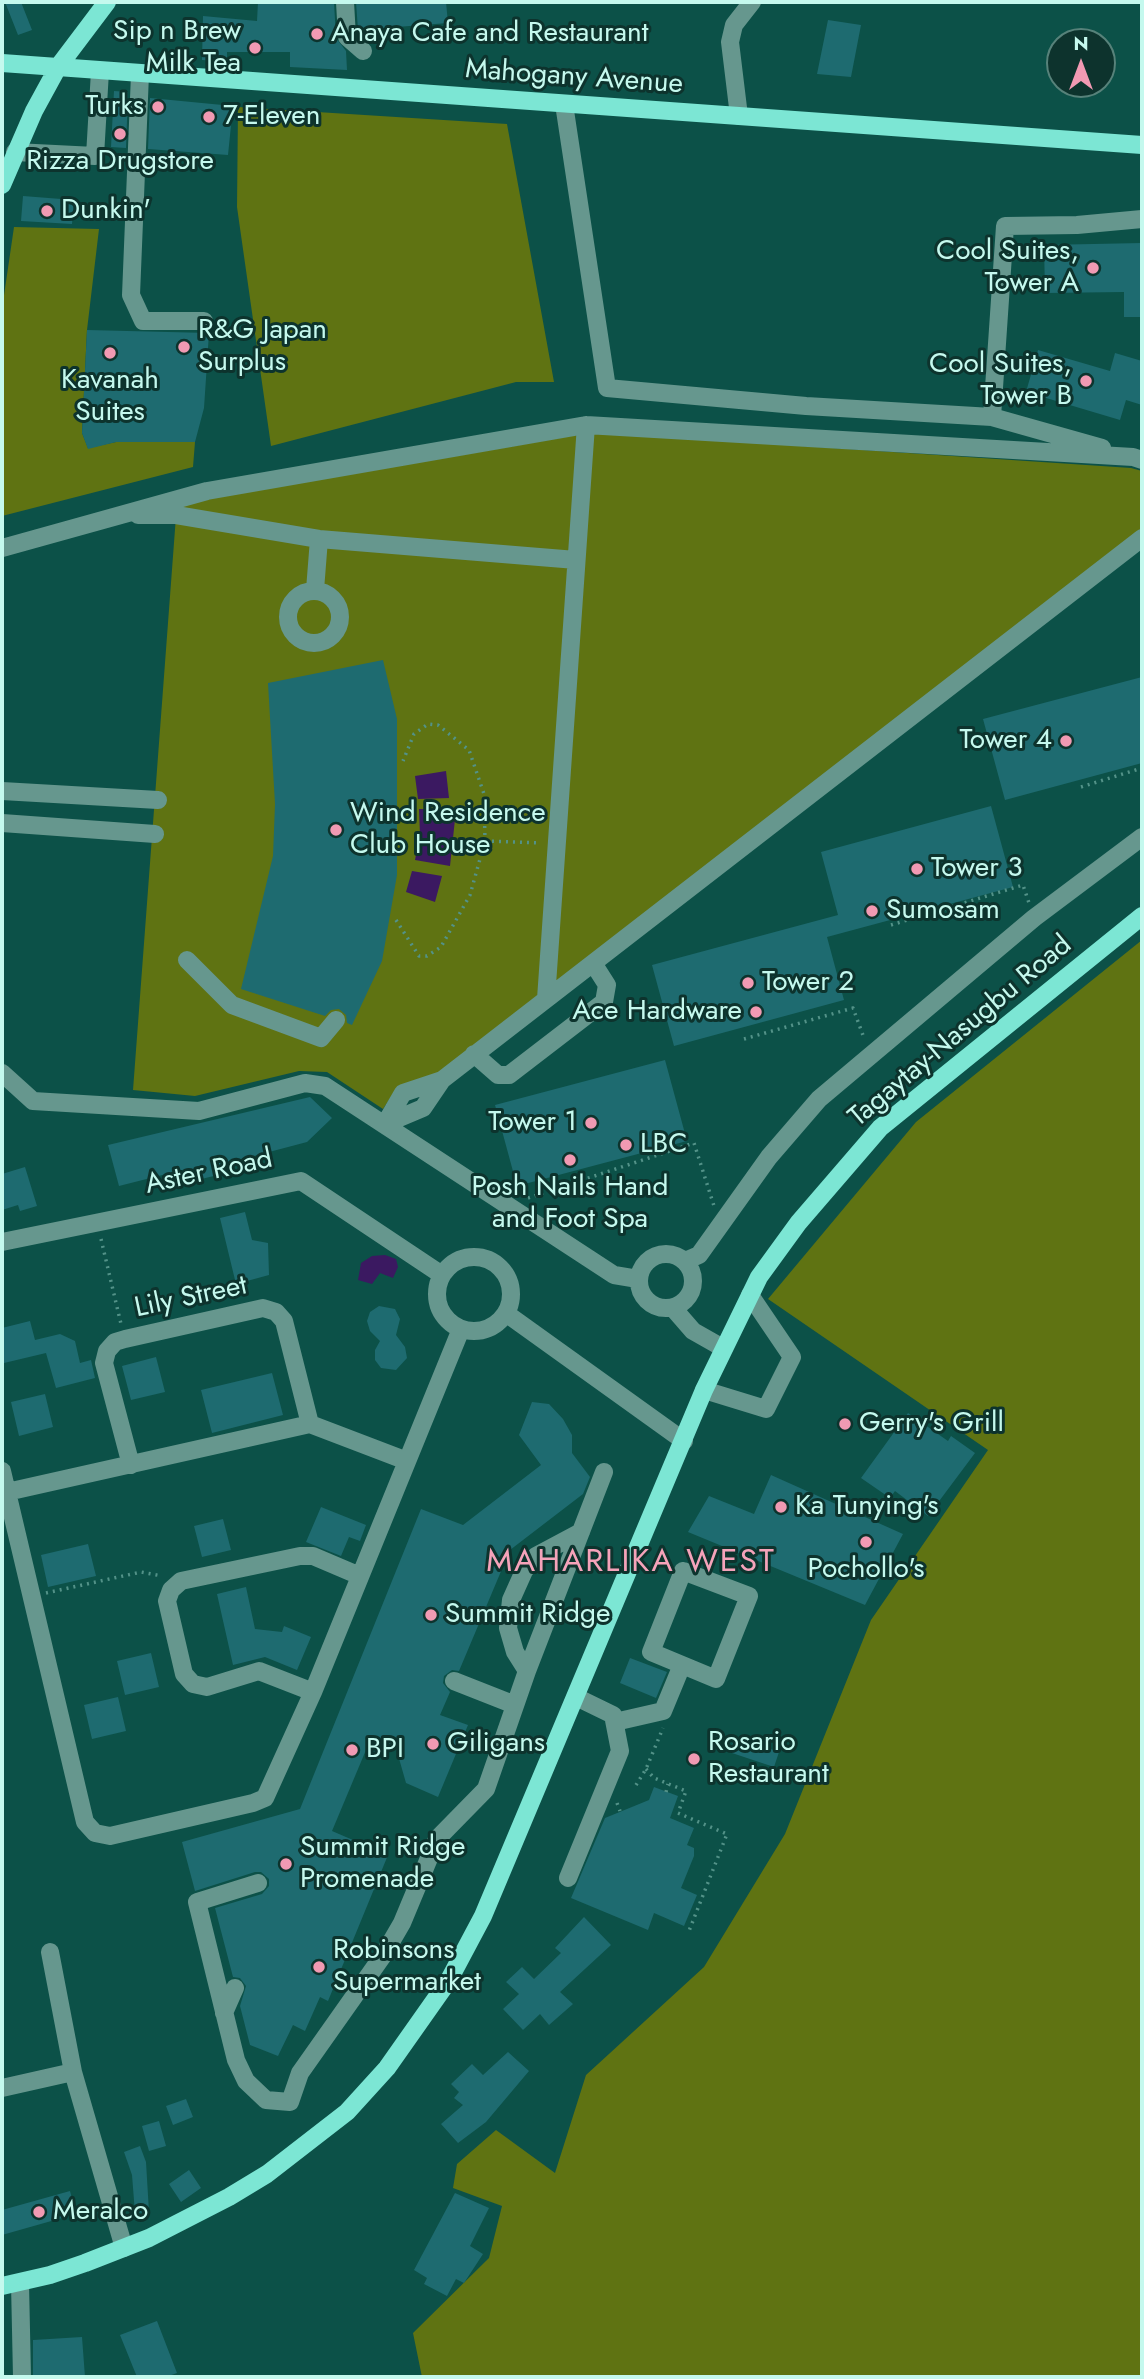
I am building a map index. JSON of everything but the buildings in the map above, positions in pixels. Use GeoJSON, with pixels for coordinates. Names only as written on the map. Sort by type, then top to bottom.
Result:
{"type":"FeatureCollection","features":[{"type":"Feature","properties":{"kind":"main road"},"geometry":{"type":"LineString","coordinates":[[2,185],[15,152],[58,68],[107,2]]}},
{"type":"Feature","properties":{"kind":"main road","name":"Mahogany Avenue"},"geometry":{"type":"LineString","coordinates":[[2,63],[1142,145]]}},
{"type":"Feature","properties":{"kind":"main road","name":"Tagaytay-Nasugbu Road"},"geometry":{"type":"LineString","coordinates":[[11,2284],[50,2275],[124,2248],[229,2197],[267,2174],[347,2112],[387,2068],[449,1980],[474,1935],[704,1391],[750,1295],[799,1222],[880,1128],[1142,916]]}},
{"type":"Feature","properties":{"kind":"street"},"geometry":{"type":"LineString","coordinates":[[345,2],[347,37],[363,51]]}},
{"type":"Feature","properties":{"kind":"street"},"geometry":{"type":"LineString","coordinates":[[739,116],[730,42],[734,25],[752,2]]}},
{"type":"Feature","properties":{"kind":"street"},"geometry":{"type":"LineString","coordinates":[[15,152],[94,156],[100,71]]}},
{"type":"Feature","properties":{"kind":"street"},"geometry":{"type":"LineString","coordinates":[[141,74],[131,295],[143,321],[204,321]]}},
{"type":"Feature","properties":{"kind":"street"},"geometry":{"type":"LineString","coordinates":[[565,104],[607,387],[806,406],[992,417],[1138,458]]}},
{"type":"Feature","properties":{"kind":"street"},"geometry":{"type":"LineString","coordinates":[[992,417],[1005,226],[1077,225],[1142,219]]}},
{"type":"Feature","properties":{"kind":"street"},"geometry":{"type":"LineString","coordinates":[[2,548],[207,491],[586,425],[1138,458]]}},
{"type":"Feature","properties":{"kind":"street"},"geometry":{"type":"LineString","coordinates":[[545,999],[586,425]]}},
{"type":"Feature","properties":{"kind":"street"},"geometry":{"type":"LineString","coordinates":[[114,515],[176,515],[319,539],[576,561]]}},
{"type":"Feature","properties":{"kind":"street"},"geometry":{"type":"LineString","coordinates":[[385,1124],[403,1093],[442,1080],[1142,538]]}},
{"type":"Feature","properties":{"kind":"street"},"geometry":{"type":"LineString","coordinates":[[316,590],[319,539]]}},
{"type":"Feature","properties":{"kind":"street"},"geometry":{"type":"LineString","coordinates":[[2,791],[158,800]]}},
{"type":"Feature","properties":{"kind":"street"},"geometry":{"type":"LineString","coordinates":[[2,823],[155,834]]}},
{"type":"Feature","properties":{"kind":"street"},"geometry":{"type":"LineString","coordinates":[[685,1261],[699,1255],[769,1157],[819,1099],[870,1053],[1034,918],[1142,838]]}},
{"type":"Feature","properties":{"kind":"street"},"geometry":{"type":"LineString","coordinates":[[187,960],[232,1005],[321,1038],[337,1020]]}},
{"type":"Feature","properties":{"kind":"street"},"geometry":{"type":"LineString","coordinates":[[474,1054],[498,1075],[509,1075],[604,1002],[607,985],[593,963]]}},
{"type":"Feature","properties":{"kind":"street"},"geometry":{"type":"LineString","coordinates":[[2,1073],[33,1101],[198,1111],[304,1083],[325,1086],[614,1275],[638,1279]]}},
{"type":"Feature","properties":{"kind":"street","name":"Aster Road"},"geometry":{"type":"LineString","coordinates":[[2,1242],[301,1181],[443,1275]]}},
{"type":"Feature","properties":{"kind":"street"},"geometry":{"type":"LineString","coordinates":[[669,1254],[685,1261],[693,1275],[692,1292],[687,1299],[673,1308],[656,1307],[648,1303],[642,1296],[638,1279],[640,1270],[652,1257],[669,1254]]}},
{"type":"Feature","properties":{"kind":"street"},"geometry":{"type":"LineString","coordinates":[[463,1259],[488,1259],[499,1266],[512,1289],[507,1314],[487,1330],[461,1329],[444,1316],[439,1306],[437,1296],[443,1275],[463,1259]]}},
{"type":"Feature","properties":{"kind":"street"},"geometry":{"type":"LineString","coordinates":[[704,1391],[766,1409],[792,1357],[750,1295]]}},
{"type":"Feature","properties":{"kind":"street","name":"Lily Street"},"geometry":{"type":"LineString","coordinates":[[131,1465],[104,1363],[107,1351],[115,1342],[125,1339],[263,1308],[276,1312],[284,1321],[310,1424]]}},
{"type":"Feature","properties":{"kind":"street"},"geometry":{"type":"LineString","coordinates":[[673,1308],[693,1331],[723,1348]]}},
{"type":"Feature","properties":{"kind":"street"},"geometry":{"type":"LineString","coordinates":[[507,1314],[684,1441]]}},
{"type":"Feature","properties":{"kind":"street"},"geometry":{"type":"LineString","coordinates":[[2,1471],[85,1822],[95,1833],[110,1836],[265,1798],[313,1692],[461,1329]]}},
{"type":"Feature","properties":{"kind":"street"},"geometry":{"type":"LineString","coordinates":[[7,1492],[310,1424],[407,1461]]}},
{"type":"Feature","properties":{"kind":"street"},"geometry":{"type":"LineString","coordinates":[[258,1883],[197,1902],[236,2060],[246,2081],[266,2100],[290,2102],[300,2073],[384,1954],[402,1923],[438,1839],[486,1788],[527,1671],[604,1472]]}},
{"type":"Feature","properties":{"kind":"street"},"geometry":{"type":"LineString","coordinates":[[527,1671],[515,1652],[508,1628],[511,1600],[524,1571],[536,1556],[581,1532]]}},
{"type":"Feature","properties":{"kind":"street"},"geometry":{"type":"LineString","coordinates":[[313,1692],[259,1671],[207,1687],[193,1684],[184,1674],[167,1601],[171,1590],[181,1581],[300,1556],[313,1556],[360,1576]]}},
{"type":"Feature","properties":{"kind":"street"},"geometry":{"type":"LineString","coordinates":[[683,1571],[749,1596],[716,1679],[682,1665],[651,1652],[683,1571]]}},
{"type":"Feature","properties":{"kind":"street"},"geometry":{"type":"LineString","coordinates":[[615,1722],[663,1711],[682,1665]]}},
{"type":"Feature","properties":{"kind":"street"},"geometry":{"type":"LineString","coordinates":[[454,1681],[515,1705]]}},
{"type":"Feature","properties":{"kind":"street"},"geometry":{"type":"LineString","coordinates":[[568,1878],[620,1751],[613,1715],[576,1697]]}},
{"type":"Feature","properties":{"kind":"street"},"geometry":{"type":"LineString","coordinates":[[50,1952],[73,2072],[124,2248]]}},
{"type":"Feature","properties":{"kind":"street"},"geometry":{"type":"LineString","coordinates":[[224,2013],[235,1988]]}},
{"type":"Feature","properties":{"kind":"street"},"geometry":{"type":"LineString","coordinates":[[2,2088],[73,2072]]}},
{"type":"Feature","properties":{"kind":"street"},"geometry":{"type":"LineString","coordinates":[[11,2284],[22,2377]]}},
{"type":"Feature","properties":{"kind":"path"},"geometry":{"type":"LineString","coordinates":[[396,920],[419,956],[427,956],[441,947],[470,895],[485,841],[484,794],[469,750],[438,725],[428,724],[414,734],[403,761]]}},
{"type":"Feature","properties":{"kind":"path"},"geometry":{"type":"LineString","coordinates":[[1082,787],[1142,768]]}},
{"type":"Feature","properties":{"kind":"path"},"geometry":{"type":"LineString","coordinates":[[485,841],[556,844]]}},
{"type":"Feature","properties":{"kind":"path"},"geometry":{"type":"LineString","coordinates":[[891,925],[1023,885],[1034,918]]}},
{"type":"Feature","properties":{"kind":"path"},"geometry":{"type":"LineString","coordinates":[[744,1040],[853,1008],[870,1053]]}},
{"type":"Feature","properties":{"kind":"path"},"geometry":{"type":"LineString","coordinates":[[509,1205],[694,1143],[720,1228]]}},
{"type":"Feature","properties":{"kind":"path"},"geometry":{"type":"LineString","coordinates":[[97,1222],[125,1339]]}},
{"type":"Feature","properties":{"kind":"path"},"geometry":{"type":"LineString","coordinates":[[32,1596],[141,1572],[181,1581]]}},
{"type":"Feature","properties":{"kind":"path"},"geometry":{"type":"LineString","coordinates":[[646,1769],[654,1778],[687,1791],[678,1813],[727,1834],[690,1931]]}},
{"type":"Feature","properties":{"kind":"path"},"geometry":{"type":"LineString","coordinates":[[666,1791],[668,1784]]}},
{"type":"Feature","properties":{"kind":"path"},"geometry":{"type":"LineString","coordinates":[[618,1803],[620,1811]]}},
{"type":"Feature","properties":{"kind":"path"},"geometry":{"type":"LineString","coordinates":[[687,1824],[689,1818]]}},
{"type":"Feature","properties":{"kind":"green space"},"geometry":{"type":"Polygon","coordinates":[[[238,107],[507,124],[554,382],[516,382],[271,446],[237,207],[238,107]]]}},
{"type":"Feature","properties":{"kind":"green space"},"geometry":{"type":"Polygon","coordinates":[[[14,227],[99,229],[87,330],[82,433],[88,448],[116,442],[195,442],[193,467],[2,516],[2,309],[14,227]]]}},
{"type":"Feature","properties":{"kind":"green space"},"geometry":{"type":"Polygon","coordinates":[[[594,432],[1131,468],[1142,471],[1142,538],[454,1070],[398,1086],[383,1109],[327,1072],[299,1071],[195,1096],[133,1090],[176,516],[127,513],[594,432]]]}},
{"type":"Feature","properties":{"kind":"green space"},"geometry":{"type":"Polygon","coordinates":[[[1142,940],[1142,2377],[422,2377],[413,2333],[489,2258],[502,2206],[453,2188],[457,2164],[496,2130],[555,2173],[586,2075],[704,1967],[785,1834],[871,1620],[988,1450],[768,1299],[916,1122],[1142,940]]]}},
{"type":"Feature","properties":{"kind":"shaded area"},"geometry":{"type":"Polygon","coordinates":[[[446,771],[449,798],[418,799],[415,776],[446,771]]]}},
{"type":"Feature","properties":{"kind":"shaded area"},"geometry":{"type":"Polygon","coordinates":[[[419,809],[456,810],[450,866],[415,860],[420,835],[419,809]]]}},
{"type":"Feature","properties":{"kind":"shaded area"},"geometry":{"type":"Polygon","coordinates":[[[412,871],[442,876],[435,902],[406,892],[412,871]]]}},
{"type":"Feature","properties":{"kind":"shaded area"},"geometry":{"type":"Polygon","coordinates":[[[385,1255],[396,1259],[398,1267],[393,1278],[380,1273],[372,1284],[358,1280],[361,1263],[372,1256],[385,1255]]]}},
{"type":"Feature","properties":{"kind":"place","name":"Anaya Cafe and Restaurant"},"geometry":{"type":"Point","coordinates":[317,34]}},
{"type":"Feature","properties":{"kind":"place","name":"Sip n Brew Milk Tea"},"geometry":{"type":"Point","coordinates":[255,48]}},
{"type":"Feature","properties":{"kind":"place","name":"Turks"},"geometry":{"type":"Point","coordinates":[158,107]}},
{"type":"Feature","properties":{"kind":"place","name":"7-Eleven"},"geometry":{"type":"Point","coordinates":[209,117]}},
{"type":"Feature","properties":{"kind":"place","name":"Rizza Drugstore"},"geometry":{"type":"Point","coordinates":[120,134]}},
{"type":"Feature","properties":{"kind":"place","name":"Dunkin'"},"geometry":{"type":"Point","coordinates":[47,211]}},
{"type":"Feature","properties":{"kind":"place","name":"Cool Suites, Tower A"},"geometry":{"type":"Point","coordinates":[1093,268]}},
{"type":"Feature","properties":{"kind":"place","name":"R&G Japan Surplus"},"geometry":{"type":"Point","coordinates":[184,347]}},
{"type":"Feature","properties":{"kind":"place","name":"Kavanah Suites"},"geometry":{"type":"Point","coordinates":[110,353]}},
{"type":"Feature","properties":{"kind":"place","name":"Cool Suites, Tower B"},"geometry":{"type":"Point","coordinates":[1086,381]}},
{"type":"Feature","properties":{"kind":"place","name":"Tower 4"},"geometry":{"type":"Point","coordinates":[1066,741]}},
{"type":"Feature","properties":{"kind":"place","name":"Wind Residence Club House"},"geometry":{"type":"Point","coordinates":[336,830]}},
{"type":"Feature","properties":{"kind":"place","name":"Tower 3"},"geometry":{"type":"Point","coordinates":[917,869]}},
{"type":"Feature","properties":{"kind":"place","name":"Sumosam"},"geometry":{"type":"Point","coordinates":[872,911]}},
{"type":"Feature","properties":{"kind":"place","name":"Tower 2"},"geometry":{"type":"Point","coordinates":[748,983]}},
{"type":"Feature","properties":{"kind":"place","name":"Ace Hardware"},"geometry":{"type":"Point","coordinates":[756,1012]}},
{"type":"Feature","properties":{"kind":"place","name":"Tower 1"},"geometry":{"type":"Point","coordinates":[591,1123]}},
{"type":"Feature","properties":{"kind":"place","name":"LBC"},"geometry":{"type":"Point","coordinates":[626,1145]}},
{"type":"Feature","properties":{"kind":"place","name":"Posh Nails Hand and Foot Spa"},"geometry":{"type":"Point","coordinates":[570,1160]}},
{"type":"Feature","properties":{"kind":"place","name":"Gerry's Grill"},"geometry":{"type":"Point","coordinates":[845,1424]}},
{"type":"Feature","properties":{"kind":"place","name":"Ka Tunying's"},"geometry":{"type":"Point","coordinates":[781,1507]}},
{"type":"Feature","properties":{"kind":"place","name":"Pochollo's"},"geometry":{"type":"Point","coordinates":[866,1542]}},
{"type":"Feature","properties":{"kind":"place","name":"Summit Ridge"},"geometry":{"type":"Point","coordinates":[431,1615]}},
{"type":"Feature","properties":{"kind":"place","name":"Giligans"},"geometry":{"type":"Point","coordinates":[433,1744]}},
{"type":"Feature","properties":{"kind":"place","name":"BPI"},"geometry":{"type":"Point","coordinates":[352,1750]}},
{"type":"Feature","properties":{"kind":"place","name":"Rosario Restaurant"},"geometry":{"type":"Point","coordinates":[694,1759]}},
{"type":"Feature","properties":{"kind":"place","name":"Summit Ridge Promenade"},"geometry":{"type":"Point","coordinates":[286,1864]}},
{"type":"Feature","properties":{"kind":"place","name":"Robinsons Supermarket"},"geometry":{"type":"Point","coordinates":[319,1967]}},
{"type":"Feature","properties":{"kind":"place","name":"Meralco"},"geometry":{"type":"Point","coordinates":[39,2212]}},
{"type":"Feature","properties":{"kind":"district","name":"MAHARLIKA WEST"},"geometry":{"type":"Point","coordinates":[631,1563]}}]}
